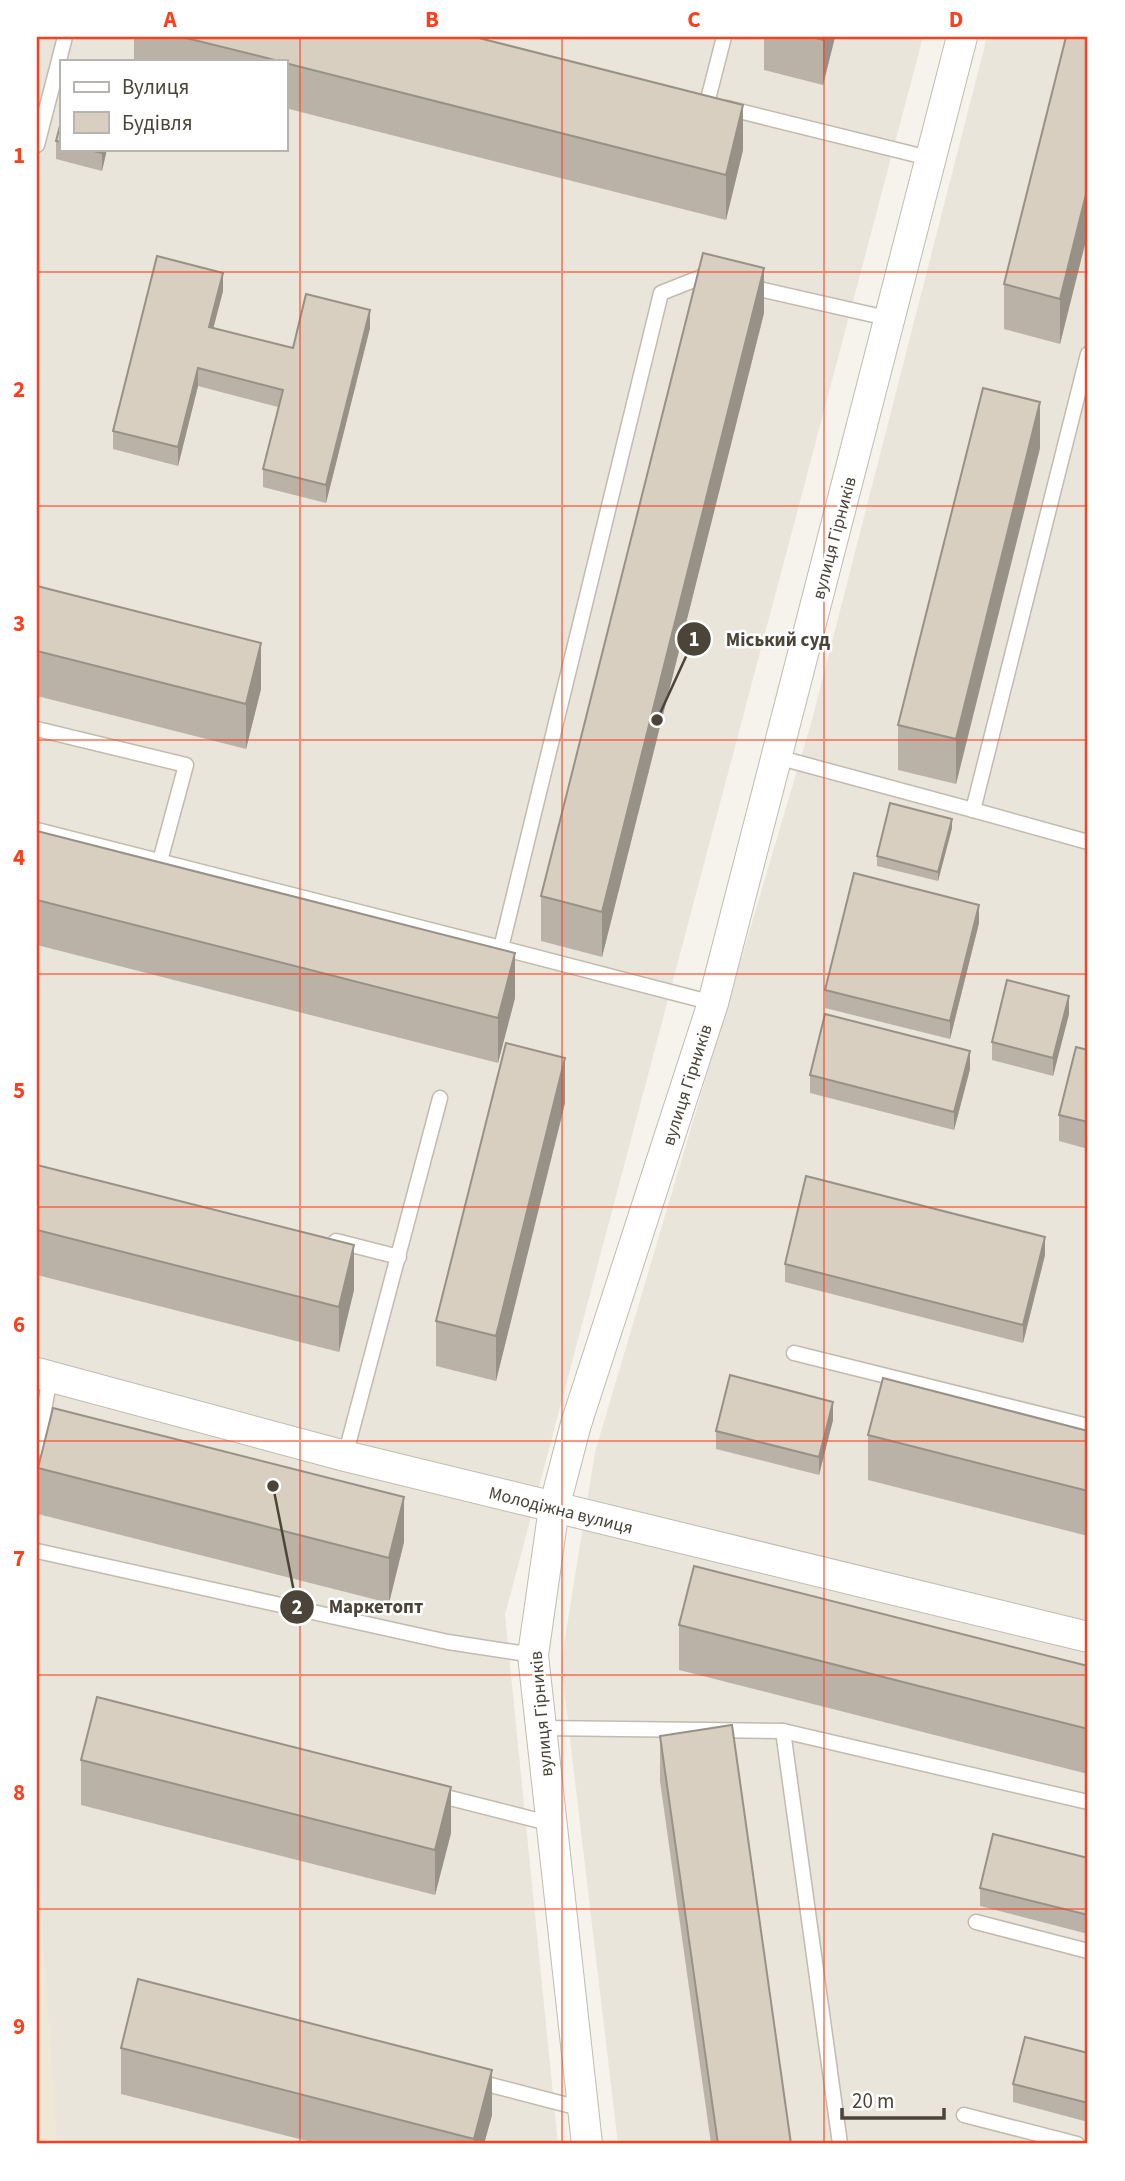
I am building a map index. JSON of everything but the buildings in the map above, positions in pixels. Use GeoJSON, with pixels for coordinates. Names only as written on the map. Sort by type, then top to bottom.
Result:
{"type":"FeatureCollection","features":[{"type":"Feature","properties":{"kind":"street","name":"вулиця Гірників"},"geometry":{"type":"LineString","coordinates":[[586,2144],[534,1655],[554,1508],[576,1424],[713,1003],[933,159],[962,37]]}},
{"type":"Feature","properties":{"kind":"street","name":"Молодіжна вулиця"},"geometry":{"type":"LineString","coordinates":[[43,1375],[345,1456],[1088,1637]]}},
{"type":"Feature","properties":{"kind":"lane"},"geometry":{"type":"LineString","coordinates":[[37,145],[65,37]]}},
{"type":"Feature","properties":{"kind":"lane"},"geometry":{"type":"LineString","coordinates":[[724,37],[701,101],[933,159]]}},
{"type":"Feature","properties":{"kind":"lane"},"geometry":{"type":"LineString","coordinates":[[501,948],[661,293],[704,276],[891,319]]}},
{"type":"Feature","properties":{"kind":"lane"},"geometry":{"type":"LineString","coordinates":[[973,810],[1088,354]]}},
{"type":"Feature","properties":{"kind":"lane"},"geometry":{"type":"LineString","coordinates":[[37,729],[186,765],[160,861]]}},
{"type":"Feature","properties":{"kind":"lane"},"geometry":{"type":"LineString","coordinates":[[777,757],[1088,842]]}},
{"type":"Feature","properties":{"kind":"lane"},"geometry":{"type":"LineString","coordinates":[[37,830],[713,1003]]}},
{"type":"Feature","properties":{"kind":"lane"},"geometry":{"type":"LineString","coordinates":[[345,1456],[440,1098]]}},
{"type":"Feature","properties":{"kind":"lane"},"geometry":{"type":"LineString","coordinates":[[318,1237],[399,1257]]}},
{"type":"Feature","properties":{"kind":"lane"},"geometry":{"type":"LineString","coordinates":[[794,1353],[1088,1426]]}},
{"type":"Feature","properties":{"kind":"lane"},"geometry":{"type":"LineString","coordinates":[[37,1449],[43,1375]]}},
{"type":"Feature","properties":{"kind":"lane"},"geometry":{"type":"LineString","coordinates":[[37,1551],[448,1642],[534,1655]]}},
{"type":"Feature","properties":{"kind":"lane"},"geometry":{"type":"LineString","coordinates":[[541,1728],[783,1731],[1088,1802]]}},
{"type":"Feature","properties":{"kind":"lane"},"geometry":{"type":"LineString","coordinates":[[783,1731],[840,2144]]}},
{"type":"Feature","properties":{"kind":"lane"},"geometry":{"type":"LineString","coordinates":[[417,1790],[552,1824]]}},
{"type":"Feature","properties":{"kind":"lane"},"geometry":{"type":"LineString","coordinates":[[976,1922],[1088,1951]]}},
{"type":"Feature","properties":{"kind":"lane"},"geometry":{"type":"LineString","coordinates":[[464,2078],[583,2109]]}},
{"type":"Feature","properties":{"kind":"lane"},"geometry":{"type":"LineString","coordinates":[[964,2115],[1077,2144]]}},
{"type":"Feature","properties":{"kind":"shaded area"},"geometry":{"type":"Polygon","coordinates":[[[37,37],[923,37],[505,1615],[558,2144],[37,2144],[37,37]]]}},
{"type":"Feature","properties":{"kind":"shaded area"},"geometry":{"type":"Polygon","coordinates":[[[987,37],[1088,37],[1088,2144],[618,2144],[561,1663],[595,1452],[812,720],[987,37]]]}},
{"type":"Feature","properties":{"kind":"shaded area"},"geometry":{"type":"Polygon","coordinates":[[[37,1869],[39,1882],[57,2144],[37,2144],[37,1869]]]}},
{"type":"Feature","properties":{"kind":"place","name":"Міський суд"},"geometry":{"type":"Point","coordinates":[657,720]}},
{"type":"Feature","properties":{"kind":"place","name":"Маркетопт"},"geometry":{"type":"Point","coordinates":[273,1486]}}]}
